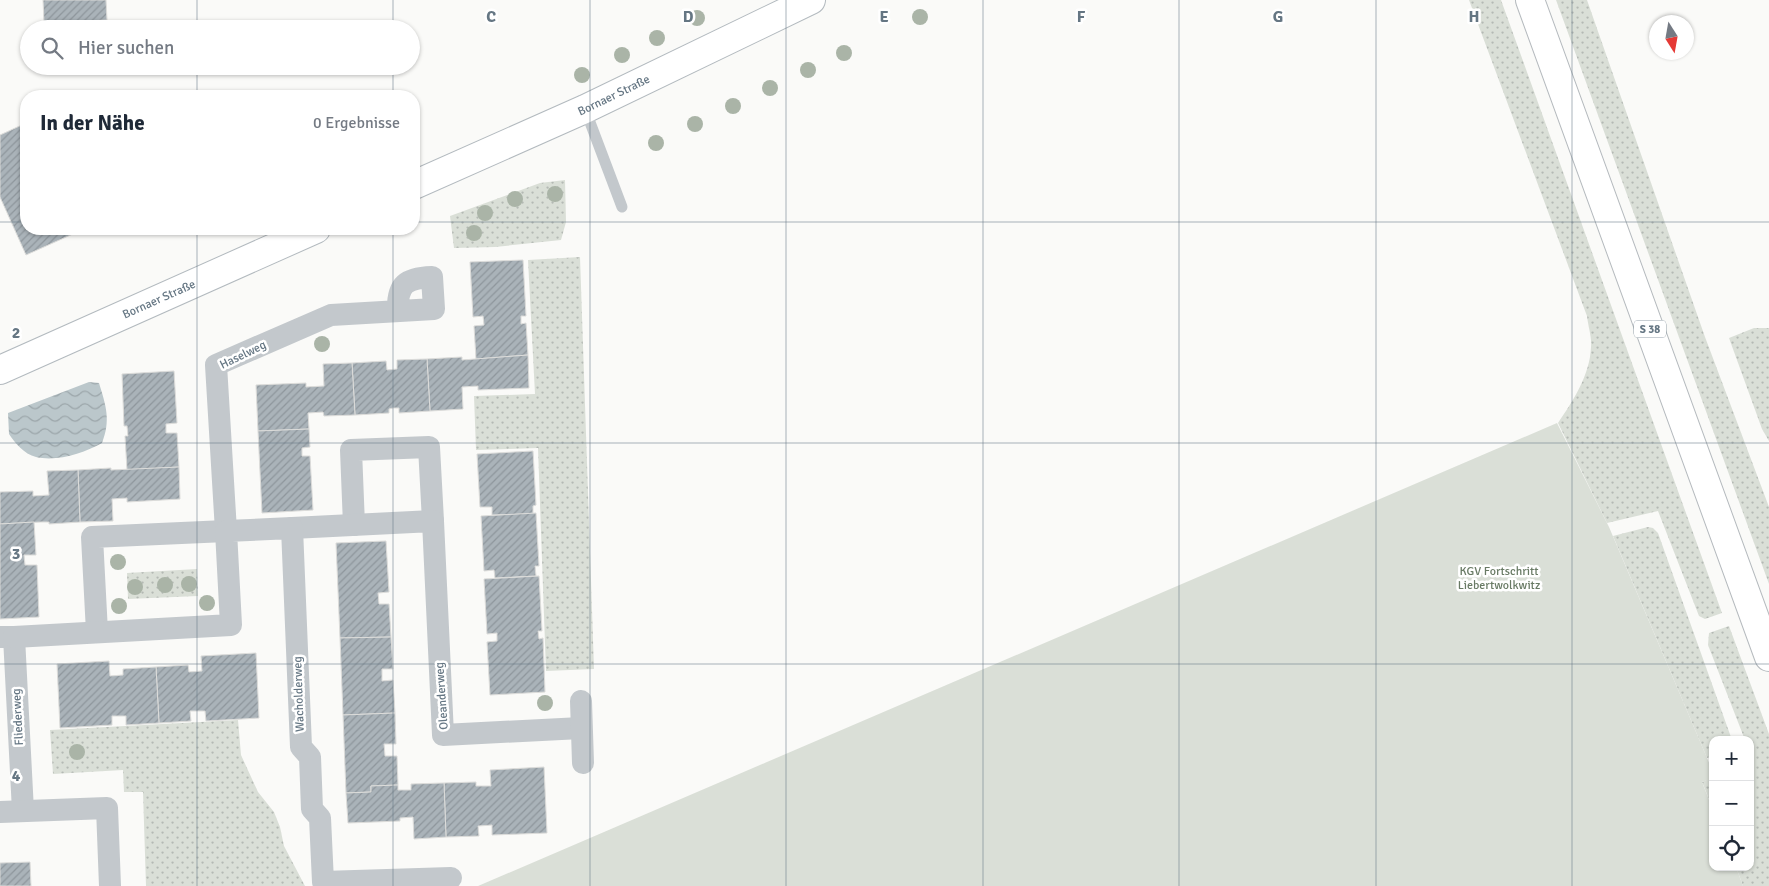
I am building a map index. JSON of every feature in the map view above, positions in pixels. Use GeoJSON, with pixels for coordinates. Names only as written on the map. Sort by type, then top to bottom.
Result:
{"type":"FeatureCollection","features":[{"type":"Feature","properties":{"kind":"main road","name":"Bornaer Straße"},"geometry":{"type":"LineString","coordinates":[[420,182],[585,109],[811,0]]}},
{"type":"Feature","properties":{"kind":"main road","name":"S 38"},"geometry":{"type":"LineString","coordinates":[[1530,0],[1769,658]]}},
{"type":"Feature","properties":{"kind":"main road","name":"Bornaer Straße"},"geometry":{"type":"LineString","coordinates":[[0,370],[303,235]]}},
{"type":"Feature","properties":{"kind":"street","name":"Haselweg"},"geometry":{"type":"LineString","coordinates":[[226,531],[216,365],[331,315],[398,311]]}},
{"type":"Feature","properties":{"kind":"street","name":"Oleanderweg"},"geometry":{"type":"LineString","coordinates":[[354,525],[351,450],[429,447],[443,735],[581,728]]}},
{"type":"Feature","properties":{"kind":"street"},"geometry":{"type":"LineString","coordinates":[[97,632],[92,537],[433,521]]}},
{"type":"Feature","properties":{"kind":"street","name":"Wacholderweg"},"geometry":{"type":"LineString","coordinates":[[292,528],[301,748],[310,757],[312,809],[320,818],[323,882],[451,878]]}},
{"type":"Feature","properties":{"kind":"street"},"geometry":{"type":"LineString","coordinates":[[7,637],[231,624],[226,531]]}},
{"type":"Feature","properties":{"kind":"street","name":"Fliederweg"},"geometry":{"type":"LineString","coordinates":[[7,637],[22,811]]}},
{"type":"Feature","properties":{"kind":"street"},"geometry":{"type":"LineString","coordinates":[[581,701],[583,764]]}},
{"type":"Feature","properties":{"kind":"street"},"geometry":{"type":"LineString","coordinates":[[0,812],[107,808],[110,886]]}},
{"type":"Feature","properties":{"kind":"lane"},"geometry":{"type":"LineString","coordinates":[[585,109],[622,207]]}},
{"type":"Feature","properties":{"kind":"green space"},"geometry":{"type":"Polygon","coordinates":[[[1469,0],[1501,0],[1722,613],[1705,619],[1699,616],[1658,511],[1607,523],[1558,423],[1575,397],[1588,368],[1591,343],[1587,316],[1469,0]]]}},
{"type":"Feature","properties":{"kind":"green space"},"geometry":{"type":"Polygon","coordinates":[[[1556,0],[1587,0],[1705,337],[1769,507],[1769,584],[1556,0]]]}},
{"type":"Feature","properties":{"kind":"green space"},"geometry":{"type":"Polygon","coordinates":[[[565,180],[566,222],[561,240],[495,247],[454,248],[450,216],[540,183],[565,180]]]}},
{"type":"Feature","properties":{"kind":"green space"},"geometry":{"type":"Polygon","coordinates":[[[580,257],[594,669],[546,671],[538,448],[476,450],[474,396],[535,394],[528,260],[580,257]]]}},
{"type":"Feature","properties":{"kind":"green space"},"geometry":{"type":"Polygon","coordinates":[[[1754,328],[1769,328],[1769,441],[1762,429],[1729,338],[1754,328]]]}},
{"type":"Feature","properties":{"kind":"green space","name":"KGV Fortschritt Liebertwolkwitz"},"geometry":{"type":"Polygon","coordinates":[[[1557,423],[1609,527],[1709,763],[1709,779],[1702,782],[1709,800],[1709,871],[1737,871],[1743,886],[478,886],[1557,423]]]}},
{"type":"Feature","properties":{"kind":"green space"},"geometry":{"type":"Polygon","coordinates":[[[1648,527],[1653,528],[1658,533],[1731,736],[1709,736],[1709,757],[1707,758],[1613,536],[1648,527]]]}},
{"type":"Feature","properties":{"kind":"green space"},"geometry":{"type":"Polygon","coordinates":[[[197,569],[198,596],[128,599],[127,573],[197,569]]]}},
{"type":"Feature","properties":{"kind":"green space"},"geometry":{"type":"Polygon","coordinates":[[[1729,626],[1769,734],[1769,886],[1743,886],[1737,871],[1754,871],[1754,736],[1743,736],[1708,645],[1709,633],[1729,626]]]}},
{"type":"Feature","properties":{"kind":"green space"},"geometry":{"type":"Polygon","coordinates":[[[238,720],[241,755],[258,792],[274,812],[280,827],[284,846],[305,886],[146,886],[143,792],[124,792],[123,770],[53,774],[50,730],[238,720]]]}},
{"type":"Feature","properties":{"kind":"green space"},"geometry":{"type":"Polygon","coordinates":[[[1709,779],[1709,799],[1702,782],[1709,779]]]}},
{"type":"Feature","properties":{"kind":"water"},"geometry":{"type":"Polygon","coordinates":[[[89,382],[99,383],[105,406],[107,420],[102,443],[70,456],[44,458],[36,457],[24,451],[9,434],[8,413],[89,382]]]}},
{"type":"Feature","properties":{"kind":"building"},"geometry":{"type":"Polygon","coordinates":[[[43,0],[106,0],[107,20],[44,20],[43,0]]]}},
{"type":"Feature","properties":{"kind":"building"},"geometry":{"type":"Polygon","coordinates":[[[20,126],[20,235],[71,235],[26,255],[0,197],[0,135],[20,126]]]}},
{"type":"Feature","properties":{"kind":"building"},"geometry":{"type":"Polygon","coordinates":[[[523,260],[526,316],[521,316],[521,324],[526,323],[528,355],[476,359],[474,326],[484,325],[483,316],[473,317],[470,262],[523,260]]]}},
{"type":"Feature","properties":{"kind":"building"},"geometry":{"type":"Polygon","coordinates":[[[528,355],[529,388],[478,390],[478,386],[462,387],[463,409],[430,411],[427,359],[462,357],[462,360],[528,355]]]}},
{"type":"Feature","properties":{"kind":"building"},"geometry":{"type":"Polygon","coordinates":[[[427,359],[430,411],[399,413],[399,408],[393,408],[389,409],[389,413],[355,415],[352,363],[386,361],[387,370],[397,369],[397,360],[427,359]]]}},
{"type":"Feature","properties":{"kind":"building"},"geometry":{"type":"Polygon","coordinates":[[[352,363],[355,415],[324,416],[323,412],[308,413],[309,429],[258,431],[256,385],[306,383],[306,387],[324,386],[323,364],[352,363]]]}},
{"type":"Feature","properties":{"kind":"building"},"geometry":{"type":"Polygon","coordinates":[[[174,371],[177,423],[166,424],[166,433],[177,433],[179,467],[127,470],[125,436],[128,436],[127,426],[124,426],[122,374],[174,371]]]}},
{"type":"Feature","properties":{"kind":"building"},"geometry":{"type":"Polygon","coordinates":[[[309,429],[310,447],[302,448],[302,456],[310,456],[313,510],[262,513],[258,431],[309,429]]]}},
{"type":"Feature","properties":{"kind":"building"},"geometry":{"type":"Polygon","coordinates":[[[533,451],[536,505],[533,506],[533,514],[492,515],[492,507],[480,507],[477,454],[533,451]]]}},
{"type":"Feature","properties":{"kind":"building"},"geometry":{"type":"Polygon","coordinates":[[[179,467],[180,499],[127,502],[127,498],[112,499],[113,521],[80,522],[78,470],[179,467]]]}},
{"type":"Feature","properties":{"kind":"building"},"geometry":{"type":"Polygon","coordinates":[[[78,470],[80,522],[0,524],[0,492],[33,491],[33,496],[49,495],[47,471],[78,470]]]}},
{"type":"Feature","properties":{"kind":"building"},"geometry":{"type":"Polygon","coordinates":[[[536,513],[539,566],[535,566],[536,576],[495,578],[494,570],[484,571],[481,516],[536,513]]]}},
{"type":"Feature","properties":{"kind":"building"},"geometry":{"type":"Polygon","coordinates":[[[34,522],[36,555],[24,555],[25,565],[37,565],[39,617],[0,619],[0,524],[34,522]]]}},
{"type":"Feature","properties":{"kind":"building"},"geometry":{"type":"Polygon","coordinates":[[[386,541],[389,592],[378,593],[379,604],[389,604],[391,637],[340,638],[336,543],[386,541]]]}},
{"type":"Feature","properties":{"kind":"building"},"geometry":{"type":"Polygon","coordinates":[[[539,576],[542,631],[538,631],[539,639],[543,638],[545,692],[490,695],[487,642],[497,641],[497,633],[487,634],[484,579],[539,576]]]}},
{"type":"Feature","properties":{"kind":"building"},"geometry":{"type":"Polygon","coordinates":[[[391,637],[393,669],[382,669],[382,681],[393,680],[395,713],[343,715],[340,638],[391,637]]]}},
{"type":"Feature","properties":{"kind":"building"},"geometry":{"type":"Polygon","coordinates":[[[256,653],[259,718],[206,721],[205,711],[190,711],[191,721],[159,723],[156,667],[188,665],[189,672],[202,671],[201,656],[256,653]]]}},
{"type":"Feature","properties":{"kind":"building"},"geometry":{"type":"Polygon","coordinates":[[[109,661],[110,676],[123,675],[123,669],[156,667],[159,723],[126,725],[126,716],[112,716],[112,725],[60,728],[57,664],[109,661]]]}},
{"type":"Feature","properties":{"kind":"building"},"geometry":{"type":"Polygon","coordinates":[[[395,713],[396,744],[384,744],[385,756],[397,756],[398,785],[371,786],[371,792],[346,793],[343,715],[395,713]]]}},
{"type":"Feature","properties":{"kind":"building"},"geometry":{"type":"Polygon","coordinates":[[[544,767],[547,833],[492,835],[492,825],[478,826],[479,836],[446,837],[444,783],[476,782],[476,786],[491,786],[490,770],[544,767]]]}},
{"type":"Feature","properties":{"kind":"building"},"geometry":{"type":"Polygon","coordinates":[[[444,783],[446,837],[414,839],[413,817],[400,818],[400,821],[348,823],[346,793],[371,792],[371,786],[398,785],[398,790],[411,790],[411,784],[444,783]]]}},
{"type":"Feature","properties":{"kind":"building"},"geometry":{"type":"Polygon","coordinates":[[[30,862],[31,886],[0,886],[0,863],[30,862]]]}}]}
